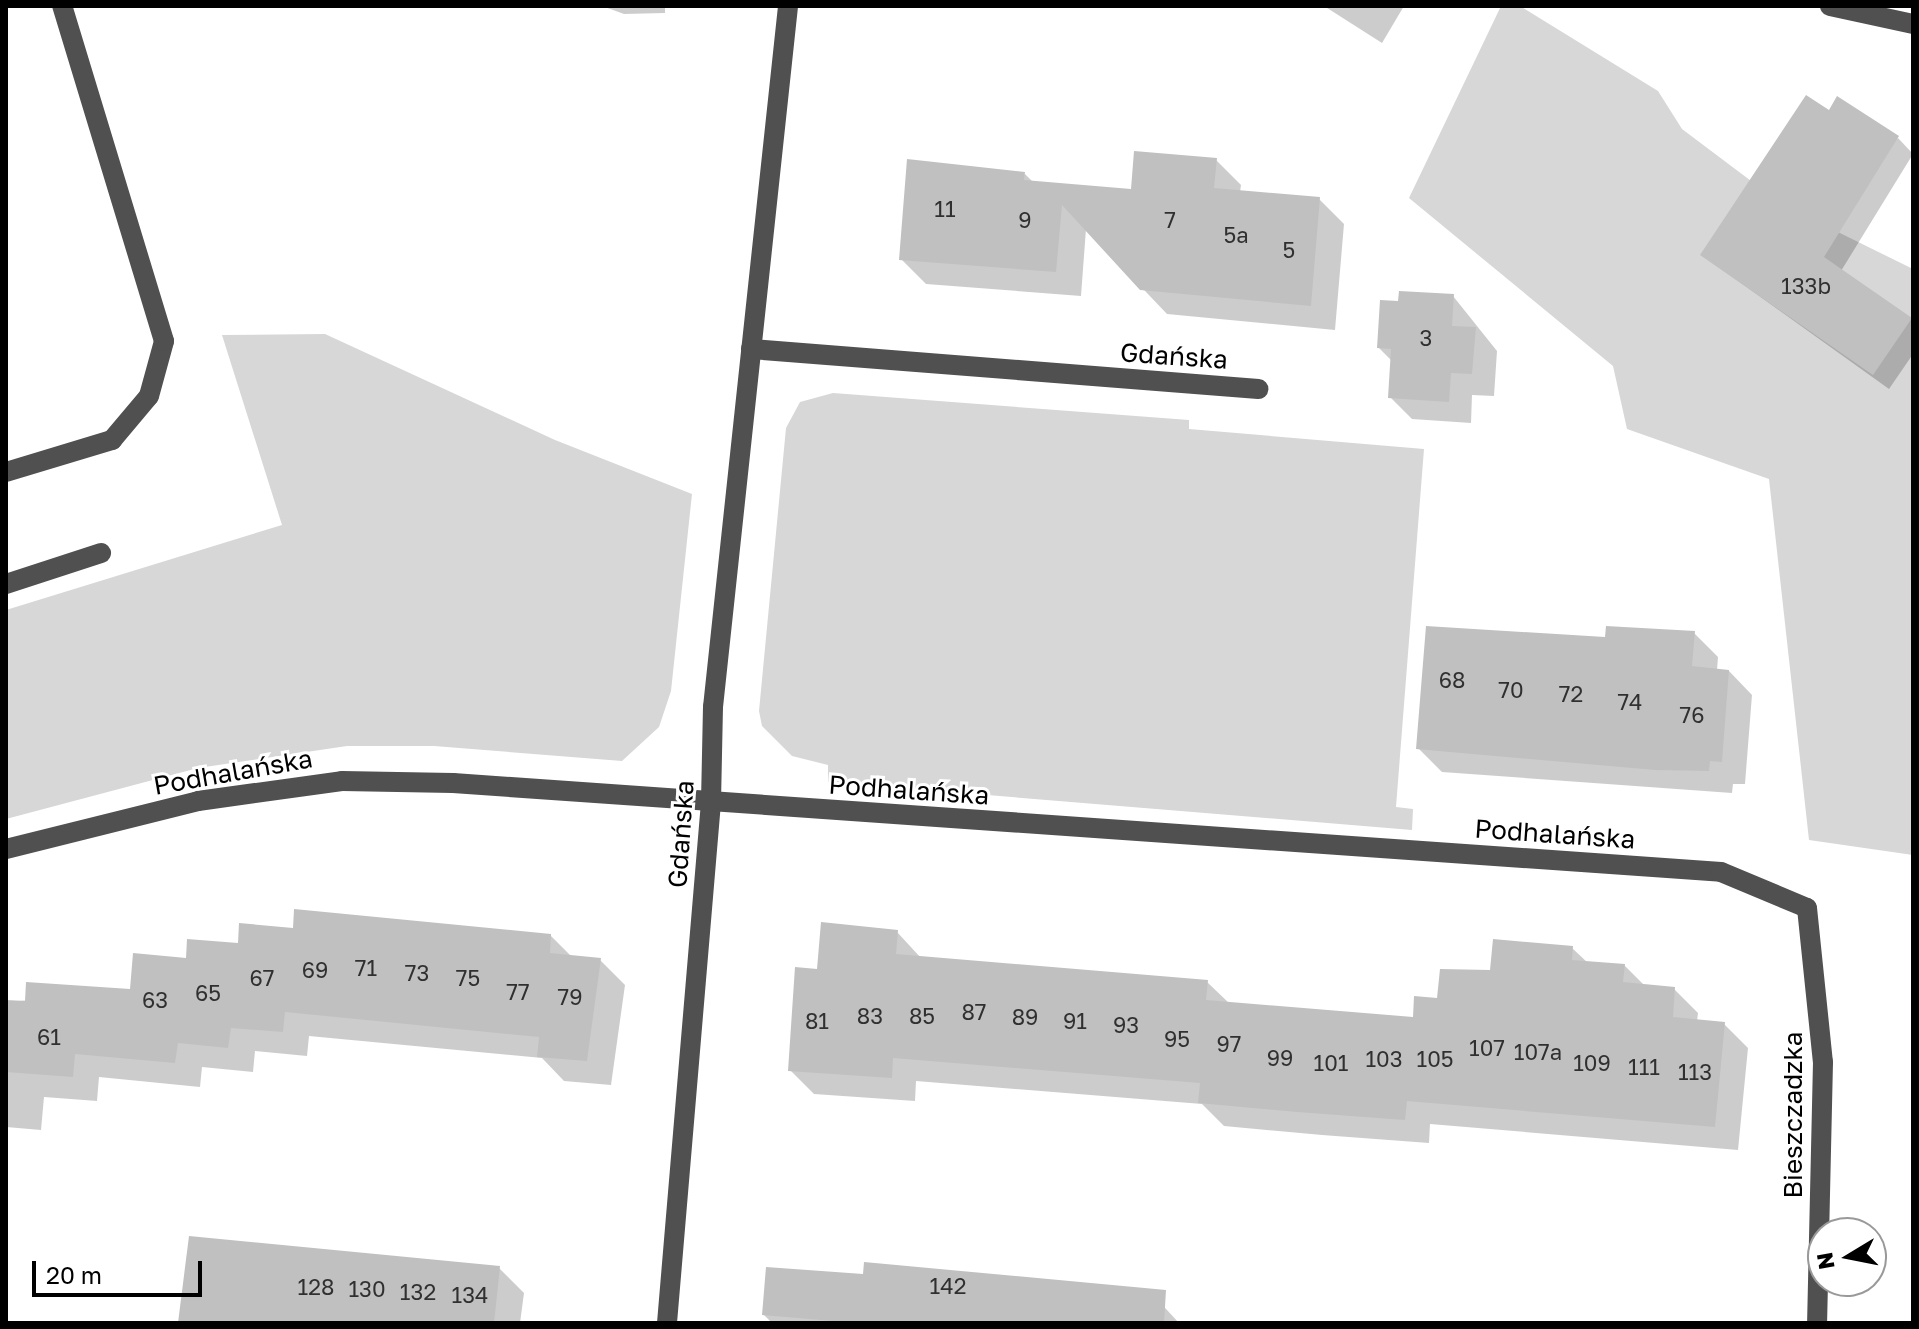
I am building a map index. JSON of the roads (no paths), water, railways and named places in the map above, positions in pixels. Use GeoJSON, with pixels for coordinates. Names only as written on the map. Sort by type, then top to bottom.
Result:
{"type":"FeatureCollection","features":[{"type":"Feature","properties":{"kind":"street"},"geometry":{"type":"LineString","coordinates":[[6,472],[112,440],[149,396],[164,341],[62,6]]}},
{"type":"Feature","properties":{"kind":"street","name":"Gdańska"},"geometry":{"type":"LineString","coordinates":[[667,1323],[711,802],[713,707],[788,6]]}},
{"type":"Feature","properties":{"kind":"street"},"geometry":{"type":"LineString","coordinates":[[1830,6],[1913,24]]}},
{"type":"Feature","properties":{"kind":"street","name":"Gdańska"},"geometry":{"type":"LineString","coordinates":[[751,349],[1258,389]]}},
{"type":"Feature","properties":{"kind":"street"},"geometry":{"type":"LineString","coordinates":[[6,584],[101,553]]}},
{"type":"Feature","properties":{"kind":"street","name":"Podhalańska"},"geometry":{"type":"LineString","coordinates":[[6,849],[198,801],[342,781],[453,783],[1721,872],[1807,908]]}},
{"type":"Feature","properties":{"kind":"street","name":"Bieszczadzka"},"geometry":{"type":"LineString","coordinates":[[1807,908],[1823,1062],[1817,1323]]}}]}
